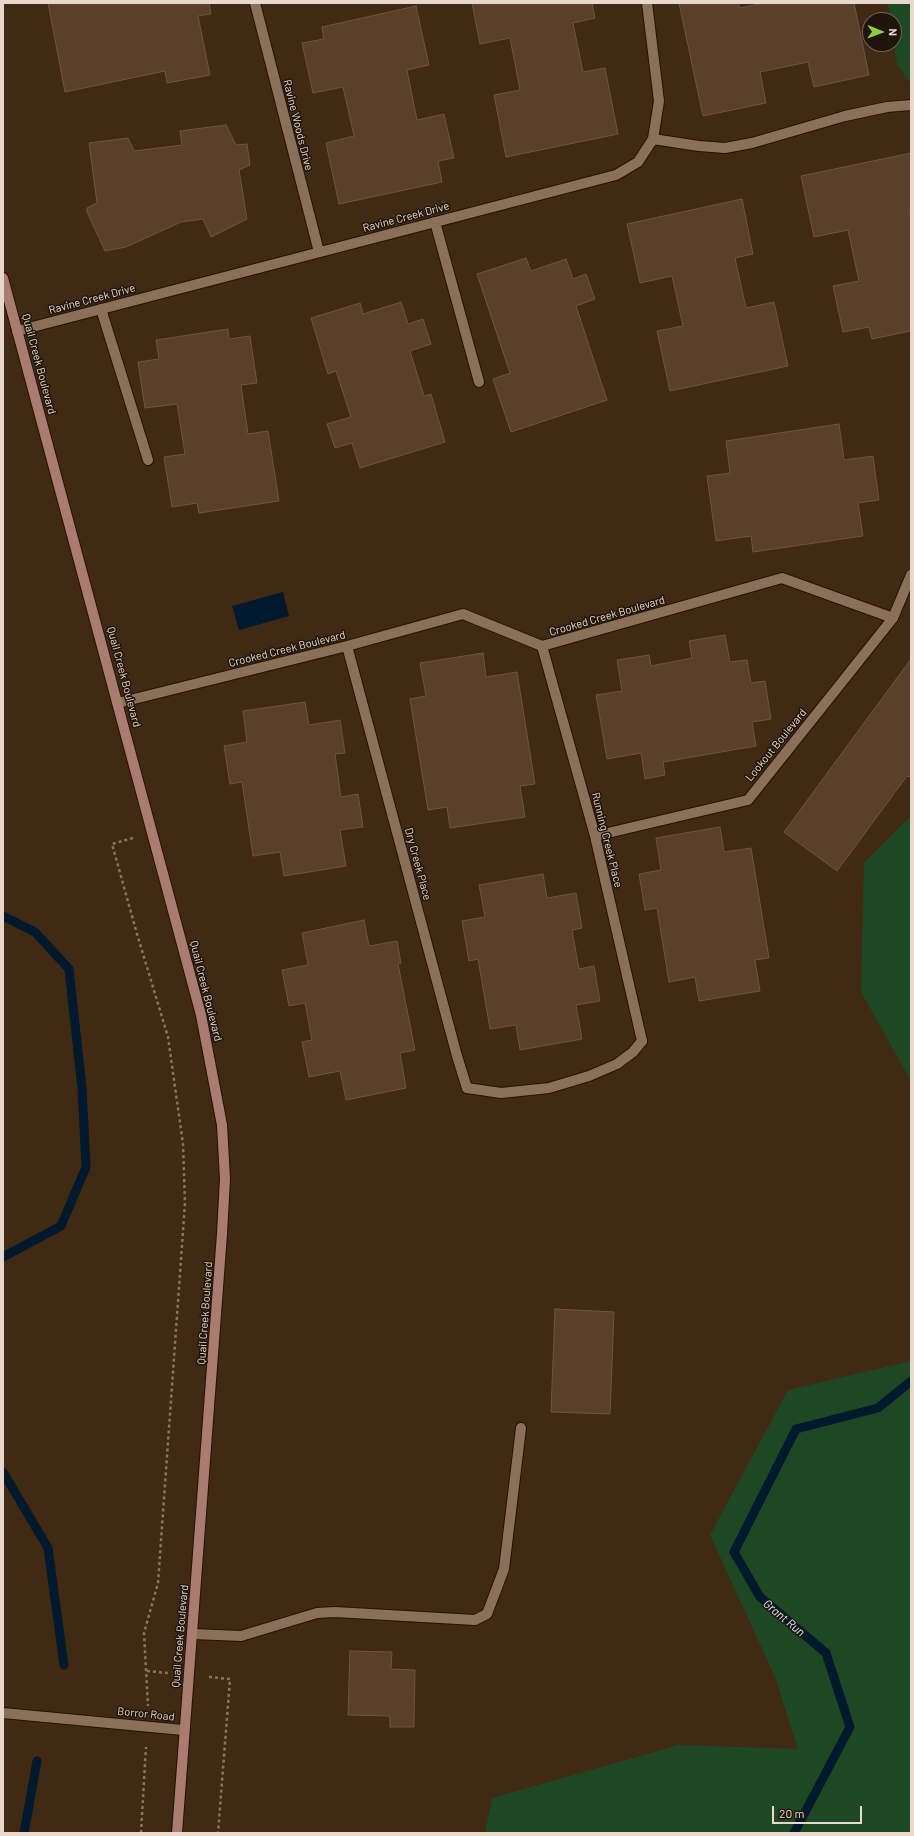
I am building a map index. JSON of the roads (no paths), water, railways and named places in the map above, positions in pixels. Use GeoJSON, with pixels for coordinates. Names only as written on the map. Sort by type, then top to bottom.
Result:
{"type":"FeatureCollection","features":[{"type":"Feature","properties":{"kind":"street","name":"Ravine Woods Drive"},"geometry":{"type":"LineString","coordinates":[[255,3],[319,252]]}},
{"type":"Feature","properties":{"kind":"street","name":"Ravine Creek Drive"},"geometry":{"type":"LineString","coordinates":[[18,331],[616,175],[638,162],[653,139],[659,101],[646,3]]}},
{"type":"Feature","properties":{"kind":"street"},"geometry":{"type":"LineString","coordinates":[[653,139],[699,146],[725,148],[752,143],[845,116],[886,107],[911,105]]}},
{"type":"Feature","properties":{"kind":"street"},"geometry":{"type":"LineString","coordinates":[[434,222],[479,382]]}},
{"type":"Feature","properties":{"kind":"street","name":"Quail Creek Boulevard"},"geometry":{"type":"LineString","coordinates":[[3,278],[201,1015],[222,1125],[225,1179],[222,1234],[193,1634],[184,1730]]}},
{"type":"Feature","properties":{"kind":"street"},"geometry":{"type":"LineString","coordinates":[[101,309],[148,460]]}},
{"type":"Feature","properties":{"kind":"street","name":"Lookout Boulevard"},"geometry":{"type":"LineString","coordinates":[[595,836],[748,800],[892,618],[911,575]]}},
{"type":"Feature","properties":{"kind":"street","name":"Crooked Creek Boulevard"},"geometry":{"type":"LineString","coordinates":[[118,703],[347,646],[463,614],[542,646],[782,578],[892,618]]}},
{"type":"Feature","properties":{"kind":"street","name":"Dry Creek Place"},"geometry":{"type":"LineString","coordinates":[[347,646],[455,1049],[467,1088],[501,1093],[549,1088],[589,1076],[617,1064],[633,1052],[642,1041]]}},
{"type":"Feature","properties":{"kind":"street","name":"Running Creek Place"},"geometry":{"type":"LineString","coordinates":[[542,646],[595,836],[642,1041]]}},
{"type":"Feature","properties":{"kind":"street"},"geometry":{"type":"LineString","coordinates":[[193,1634],[241,1636],[317,1613],[335,1612],[475,1620],[487,1614],[504,1569],[521,1428]]}},
{"type":"Feature","properties":{"kind":"street","name":"Borror Road"},"geometry":{"type":"LineString","coordinates":[[3,1713],[184,1730],[177,1833]]}},
{"type":"Feature","properties":{"kind":"water"},"geometry":{"type":"Polygon","coordinates":[[[283,592],[289,616],[239,630],[232,606],[283,592]]]}},
{"type":"Feature","properties":{"kind":"waterway"},"geometry":{"type":"LineString","coordinates":[[3,916],[35,932],[69,969],[82,1088],[86,1167],[61,1226],[3,1257]]}},
{"type":"Feature","properties":{"kind":"waterway","name":"Grant Run"},"geometry":{"type":"LineString","coordinates":[[794,1833],[850,1727],[826,1653],[760,1597],[734,1552],[796,1429],[878,1408],[911,1381]]}},
{"type":"Feature","properties":{"kind":"waterway"},"geometry":{"type":"LineString","coordinates":[[3,1472],[48,1548],[64,1665]]}},
{"type":"Feature","properties":{"kind":"waterway"},"geometry":{"type":"LineString","coordinates":[[24,1833],[37,1761]]}}]}
